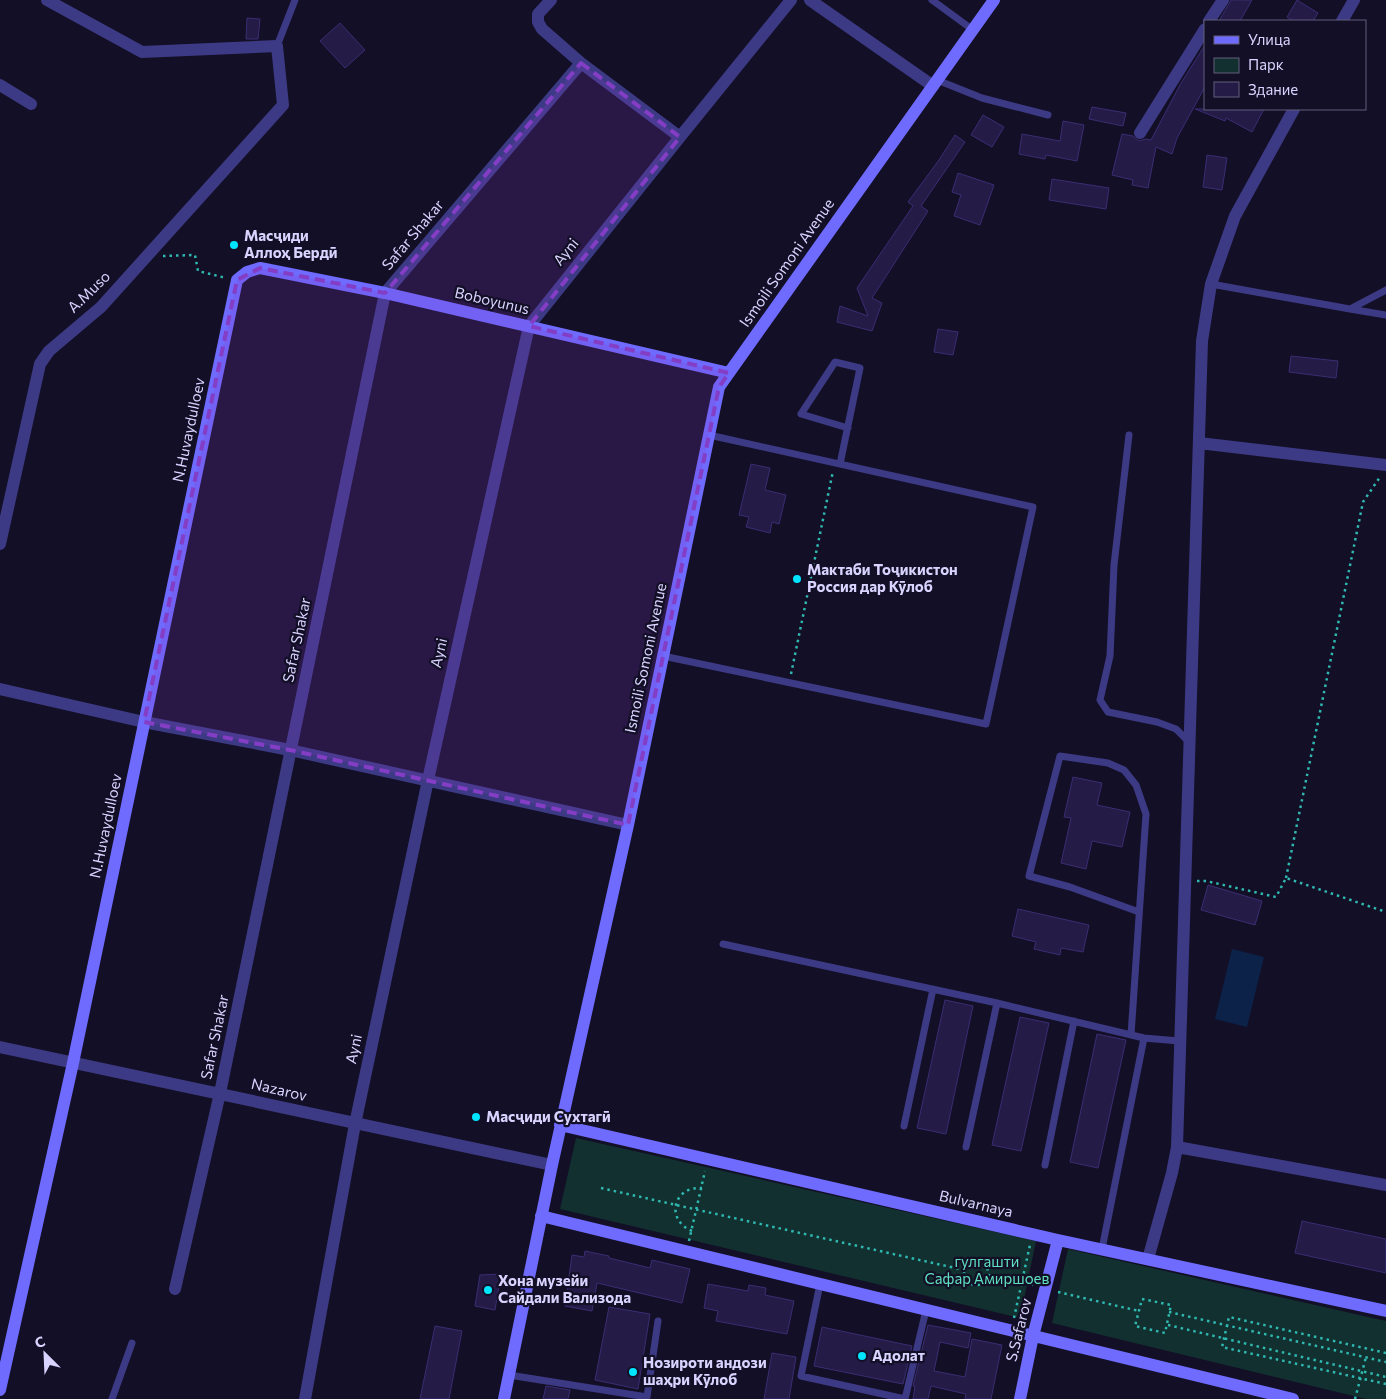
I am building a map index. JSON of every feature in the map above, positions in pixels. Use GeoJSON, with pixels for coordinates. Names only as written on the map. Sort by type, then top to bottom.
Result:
{"type":"FeatureCollection","features":[{"type":"Feature","properties":{"kind":"street"},"geometry":{"type":"LineString","coordinates":[[46,0],[142,52],[277,46]]}},
{"type":"Feature","properties":{"kind":"street"},"geometry":{"type":"LineString","coordinates":[[551,0],[538,14],[538,22],[542,29],[581,63],[680,136]]}},
{"type":"Feature","properties":{"kind":"street","name":"Ayni"},"geometry":{"type":"LineString","coordinates":[[304,1399],[355,1124],[428,780],[528,326],[792,0]]}},
{"type":"Feature","properties":{"kind":"street"},"geometry":{"type":"LineString","coordinates":[[810,0],[935,83]]}},
{"type":"Feature","properties":{"kind":"street","name":"Ismoili Somoni Avenue"},"geometry":{"type":"LineString","coordinates":[[504,1399],[560,1126],[628,825],[719,387],[994,0]]}},
{"type":"Feature","properties":{"kind":"street"},"geometry":{"type":"LineString","coordinates":[[1210,20],[1223,0]]}},
{"type":"Feature","properties":{"kind":"street"},"geometry":{"type":"LineString","coordinates":[[1343,20],[1354,0]]}},
{"type":"Feature","properties":{"kind":"street"},"geometry":{"type":"LineString","coordinates":[[1140,133],[1204,31]]}},
{"type":"Feature","properties":{"kind":"street","name":"A.Muso"},"geometry":{"type":"LineString","coordinates":[[0,544],[40,364],[48,350],[101,307],[283,105],[277,46]]}},
{"type":"Feature","properties":{"kind":"street","name":"Safar Shakar"},"geometry":{"type":"LineString","coordinates":[[175,1289],[220,1093],[385,293],[581,63]]}},
{"type":"Feature","properties":{"kind":"street"},"geometry":{"type":"LineString","coordinates":[[0,85],[32,104]]}},
{"type":"Feature","properties":{"kind":"street"},"geometry":{"type":"LineString","coordinates":[[1148,1258],[1172,1173],[1177,1147],[1202,341],[1211,284],[1235,216],[1293,110]]}},
{"type":"Feature","properties":{"kind":"street","name":"Boboyunus"},"geometry":{"type":"LineString","coordinates":[[242,276],[260,268],[385,293],[729,373]]}},
{"type":"Feature","properties":{"kind":"street","name":"N.Huvaydulloev"},"geometry":{"type":"LineString","coordinates":[[0,1390],[73,1063],[144,722],[242,276]]}},
{"type":"Feature","properties":{"kind":"street"},"geometry":{"type":"LineString","coordinates":[[1199,443],[1384,470]]}},
{"type":"Feature","properties":{"kind":"street"},"geometry":{"type":"LineString","coordinates":[[0,689],[144,722],[290,750],[628,825]]}},
{"type":"Feature","properties":{"kind":"street","name":"Nazarov"},"geometry":{"type":"LineString","coordinates":[[0,1047],[552,1165]]}},
{"type":"Feature","properties":{"kind":"street","name":"Bulvarnaya"},"geometry":{"type":"LineString","coordinates":[[560,1126],[1058,1240],[1148,1258],[1386,1312]]}},
{"type":"Feature","properties":{"kind":"street"},"geometry":{"type":"LineString","coordinates":[[1177,1147],[1386,1185]]}},
{"type":"Feature","properties":{"kind":"street"},"geometry":{"type":"LineString","coordinates":[[541,1216],[1011,1332],[1293,1399]]}},
{"type":"Feature","properties":{"kind":"street","name":"S.Safarov"},"geometry":{"type":"LineString","coordinates":[[1020,1399],[1058,1240]]}},
{"type":"Feature","properties":{"kind":"lane"},"geometry":{"type":"LineString","coordinates":[[277,46],[295,0]]}},
{"type":"Feature","properties":{"kind":"lane"},"geometry":{"type":"LineString","coordinates":[[932,0],[973,30]]}},
{"type":"Feature","properties":{"kind":"lane"},"geometry":{"type":"LineString","coordinates":[[935,83],[982,98],[1048,115]]}},
{"type":"Feature","properties":{"kind":"lane"},"geometry":{"type":"LineString","coordinates":[[1211,284],[1386,315]]}},
{"type":"Feature","properties":{"kind":"lane"},"geometry":{"type":"LineString","coordinates":[[1350,309],[1386,290]]}},
{"type":"Feature","properties":{"kind":"lane"},"geometry":{"type":"LineString","coordinates":[[838,463],[848,428],[860,368],[835,362],[801,414],[848,428]]}},
{"type":"Feature","properties":{"kind":"lane"},"geometry":{"type":"LineString","coordinates":[[663,656],[986,724],[1032,507],[709,435]]}},
{"type":"Feature","properties":{"kind":"lane"},"geometry":{"type":"LineString","coordinates":[[1129,435],[1114,566],[1110,656],[1100,700],[1108,712],[1157,722],[1176,729],[1190,743]]}},
{"type":"Feature","properties":{"kind":"lane"},"geometry":{"type":"LineString","coordinates":[[1131,1035],[1140,912],[1146,814],[1136,785],[1124,770],[1108,763],[1060,756],[1029,876],[1070,887],[1140,912]]}},
{"type":"Feature","properties":{"kind":"lane"},"geometry":{"type":"LineString","coordinates":[[723,944],[998,1003],[1144,1038],[1179,1041]]}},
{"type":"Feature","properties":{"kind":"lane"},"geometry":{"type":"LineString","coordinates":[[904,1126],[933,989]]}},
{"type":"Feature","properties":{"kind":"lane"},"geometry":{"type":"LineString","coordinates":[[966,1147],[998,1003]]}},
{"type":"Feature","properties":{"kind":"lane"},"geometry":{"type":"LineString","coordinates":[[1045,1165],[1074,1021]]}},
{"type":"Feature","properties":{"kind":"lane"},"geometry":{"type":"LineString","coordinates":[[1102,1249],[1144,1038]]}},
{"type":"Feature","properties":{"kind":"lane"},"geometry":{"type":"LineString","coordinates":[[820,1284],[801,1376],[905,1399],[926,1310]]}},
{"type":"Feature","properties":{"kind":"lane"},"geometry":{"type":"LineString","coordinates":[[509,1375],[647,1397],[658,1321]]}},
{"type":"Feature","properties":{"kind":"lane"},"geometry":{"type":"LineString","coordinates":[[112,1399],[132,1343]]}},
{"type":"Feature","properties":{"kind":"path"},"geometry":{"type":"LineString","coordinates":[[146,256],[195,255],[198,271],[242,276]]}},
{"type":"Feature","properties":{"kind":"path"},"geometry":{"type":"LineString","coordinates":[[789,682],[838,463]]}},
{"type":"Feature","properties":{"kind":"path"},"geometry":{"type":"LineString","coordinates":[[1185,881],[1206,881],[1276,897],[1286,878],[1364,502],[1384,470]]}},
{"type":"Feature","properties":{"kind":"path"},"geometry":{"type":"LineString","coordinates":[[1286,878],[1386,912]]}},
{"type":"Feature","properties":{"kind":"path"},"geometry":{"type":"LineString","coordinates":[[686,1252],[708,1159]]}},
{"type":"Feature","properties":{"kind":"path"},"geometry":{"type":"LineString","coordinates":[[601,1188],[964,1270]]}},
{"type":"Feature","properties":{"kind":"path"},"geometry":{"type":"LineString","coordinates":[[692,1230],[680,1224],[677,1218],[676,1204],[682,1193],[695,1188],[702,1188]]}},
{"type":"Feature","properties":{"kind":"path"},"geometry":{"type":"LineString","coordinates":[[1011,1332],[1032,1233]]}},
{"type":"Feature","properties":{"kind":"path"},"geometry":{"type":"LineString","coordinates":[[977,1261],[987,1267],[988,1275],[985,1282],[974,1285],[967,1281],[964,1270],[970,1263],[977,1261]]}},
{"type":"Feature","properties":{"kind":"path"},"geometry":{"type":"LineString","coordinates":[[988,1275],[1023,1282]]}},
{"type":"Feature","properties":{"kind":"path"},"geometry":{"type":"LineString","coordinates":[[1046,1289],[1139,1311]]}},
{"type":"Feature","properties":{"kind":"path"},"geometry":{"type":"LineString","coordinates":[[1142,1299],[1170,1305],[1169,1312],[1165,1333],[1136,1326],[1142,1299]]}},
{"type":"Feature","properties":{"kind":"path"},"geometry":{"type":"LineString","coordinates":[[1169,1312],[1386,1362]]}},
{"type":"Feature","properties":{"kind":"path"},"geometry":{"type":"LineString","coordinates":[[1386,1353],[1229,1317],[1222,1347],[1386,1384]]}},
{"type":"Feature","properties":{"kind":"path"},"geometry":{"type":"LineString","coordinates":[[1168,1325],[1386,1377]]}},
{"type":"Feature","properties":{"kind":"path"},"geometry":{"type":"LineString","coordinates":[[1355,1399],[1366,1357]]}},
{"type":"Feature","properties":{"kind":"highlighted area"},"geometry":{"type":"Polygon","coordinates":[[[581,63],[680,137],[529,326],[729,373],[719,387],[628,825],[290,750],[144,722],[237,280],[260,268],[385,293],[581,63]]]}},
{"type":"Feature","properties":{"kind":"green space","name":"гулгашти Сафар Амиршоев"},"geometry":{"type":"Polygon","coordinates":[[[576,1138],[1036,1241],[1020,1318],[560,1209],[576,1138]]]}},
{"type":"Feature","properties":{"kind":"green space","name":"гулгашти Сафар Амиршоев"},"geometry":{"type":"Polygon","coordinates":[[[1068,1249],[1386,1321],[1386,1399],[1366,1399],[1052,1323],[1068,1249]]]}},
{"type":"Feature","properties":{"kind":"water"},"geometry":{"type":"Polygon","coordinates":[[[1232,949],[1264,957],[1247,1027],[1215,1019],[1232,949]]]}},
{"type":"Feature","properties":{"kind":"building"},"geometry":{"type":"Polygon","coordinates":[[[1231,0],[1252,0],[1241,20],[1220,20],[1231,0]]]}},
{"type":"Feature","properties":{"kind":"building"},"geometry":{"type":"Polygon","coordinates":[[[1297,0],[1318,13],[1314,20],[1292,20],[1287,17],[1297,0]]]}},
{"type":"Feature","properties":{"kind":"building"},"geometry":{"type":"Polygon","coordinates":[[[247,18],[260,19],[258,39],[246,39],[247,18]]]}},
{"type":"Feature","properties":{"kind":"building"},"geometry":{"type":"Polygon","coordinates":[[[340,23],[365,50],[345,68],[320,41],[340,23]]]}},
{"type":"Feature","properties":{"kind":"building"},"geometry":{"type":"Polygon","coordinates":[[[1204,47],[1204,89],[1177,138],[1172,154],[1156,147],[1148,188],[1132,185],[1133,180],[1112,175],[1122,134],[1133,136],[1139,141],[1151,140],[1181,83],[1204,47]]]}},
{"type":"Feature","properties":{"kind":"building"},"geometry":{"type":"Polygon","coordinates":[[[1092,107],[1126,113],[1123,126],[1089,119],[1092,107]]]}},
{"type":"Feature","properties":{"kind":"building"},"geometry":{"type":"Polygon","coordinates":[[[1195,109],[1263,110],[1252,132],[1226,118],[1225,121],[1195,109]]]}},
{"type":"Feature","properties":{"kind":"building"},"geometry":{"type":"Polygon","coordinates":[[[983,115],[1004,127],[992,147],[971,135],[983,115]]]}},
{"type":"Feature","properties":{"kind":"building"},"geometry":{"type":"Polygon","coordinates":[[[1063,121],[1084,125],[1077,161],[1046,155],[1045,159],[1019,154],[1022,134],[1060,141],[1063,121]]]}},
{"type":"Feature","properties":{"kind":"building"},"geometry":{"type":"Polygon","coordinates":[[[955,135],[965,142],[921,206],[928,211],[872,298],[882,303],[872,331],[837,322],[840,306],[868,316],[857,288],[913,206],[908,202],[955,135]]]}},
{"type":"Feature","properties":{"kind":"building"},"geometry":{"type":"Polygon","coordinates":[[[1207,155],[1227,158],[1222,190],[1203,187],[1207,155]]]}},
{"type":"Feature","properties":{"kind":"building"},"geometry":{"type":"Polygon","coordinates":[[[958,173],[994,185],[980,225],[954,216],[961,195],[952,192],[958,173]]]}},
{"type":"Feature","properties":{"kind":"building"},"geometry":{"type":"Polygon","coordinates":[[[1052,179],[1109,188],[1106,209],[1049,200],[1052,179]]]}},
{"type":"Feature","properties":{"kind":"building"},"geometry":{"type":"Polygon","coordinates":[[[938,329],[958,332],[953,355],[934,352],[938,329]]]}},
{"type":"Feature","properties":{"kind":"building"},"geometry":{"type":"Polygon","coordinates":[[[1291,356],[1338,361],[1336,378],[1289,372],[1291,356]]]}},
{"type":"Feature","properties":{"kind":"building"},"geometry":{"type":"Polygon","coordinates":[[[751,464],[770,468],[765,490],[786,495],[779,524],[772,522],[770,533],[746,527],[749,517],[739,515],[751,464]]]}},
{"type":"Feature","properties":{"kind":"building"},"geometry":{"type":"Polygon","coordinates":[[[1073,777],[1102,783],[1097,805],[1130,812],[1122,847],[1092,841],[1086,869],[1061,863],[1071,818],[1064,817],[1073,777]]]}},
{"type":"Feature","properties":{"kind":"building"},"geometry":{"type":"Polygon","coordinates":[[[1208,885],[1262,901],[1255,925],[1201,910],[1208,885]]]}},
{"type":"Feature","properties":{"kind":"building"},"geometry":{"type":"Polygon","coordinates":[[[1018,909],[1089,925],[1083,952],[1061,948],[1060,955],[1034,949],[1036,942],[1012,936],[1018,909]]]}},
{"type":"Feature","properties":{"kind":"building"},"geometry":{"type":"Polygon","coordinates":[[[945,1000],[973,1006],[946,1134],[917,1128],[945,1000]]]}},
{"type":"Feature","properties":{"kind":"building"},"geometry":{"type":"Polygon","coordinates":[[[1020,1017],[1049,1023],[1021,1151],[992,1145],[1020,1017]]]}},
{"type":"Feature","properties":{"kind":"building"},"geometry":{"type":"Polygon","coordinates":[[[1097,1034],[1126,1040],[1098,1168],[1070,1162],[1097,1034]]]}},
{"type":"Feature","properties":{"kind":"building"},"geometry":{"type":"Polygon","coordinates":[[[1302,1221],[1386,1239],[1386,1273],[1295,1253],[1302,1221]]]}},
{"type":"Feature","properties":{"kind":"building"},"geometry":{"type":"Polygon","coordinates":[[[585,1251],[650,1268],[652,1260],[690,1269],[682,1303],[597,1283],[592,1311],[565,1306],[572,1255],[584,1257],[585,1251]]]}},
{"type":"Feature","properties":{"kind":"building","name":"Хона музейи Сайдали Вализода"},"geometry":{"type":"Polygon","coordinates":[[[501,1274],[495,1310],[475,1306],[480,1275],[501,1274]]]}},
{"type":"Feature","properties":{"kind":"building"},"geometry":{"type":"Polygon","coordinates":[[[708,1284],[748,1291],[749,1285],[766,1288],[765,1295],[794,1301],[787,1334],[716,1321],[718,1311],[704,1308],[708,1284]]]}},
{"type":"Feature","properties":{"kind":"building"},"geometry":{"type":"Polygon","coordinates":[[[609,1307],[650,1314],[638,1389],[595,1380],[609,1307]]]}},
{"type":"Feature","properties":{"kind":"building"},"geometry":{"type":"Polygon","coordinates":[[[928,1325],[971,1333],[968,1348],[940,1342],[934,1371],[965,1377],[972,1339],[1002,1345],[991,1399],[965,1399],[966,1394],[931,1386],[928,1399],[913,1399],[915,1386],[913,1386],[928,1325]]]}},
{"type":"Feature","properties":{"kind":"building"},"geometry":{"type":"Polygon","coordinates":[[[435,1326],[462,1331],[449,1399],[420,1399],[435,1326]]]}},
{"type":"Feature","properties":{"kind":"building","name":"Адолат"},"geometry":{"type":"Polygon","coordinates":[[[822,1327],[912,1346],[903,1384],[814,1366],[822,1327]]]}},
{"type":"Feature","properties":{"kind":"building"},"geometry":{"type":"Polygon","coordinates":[[[772,1353],[796,1357],[789,1399],[764,1399],[772,1353]]]}},
{"type":"Feature","properties":{"kind":"building"},"geometry":{"type":"Polygon","coordinates":[[[546,1386],[570,1390],[568,1399],[543,1399],[546,1386]]]}},
{"type":"Feature","properties":{"kind":"place","name":"Масҷиди Аллоҳ Бердӣ"},"geometry":{"type":"Point","coordinates":[234,245]}},
{"type":"Feature","properties":{"kind":"place","name":"Мактаби Тоҷикистон Россия дар Кӯлоб"},"geometry":{"type":"Point","coordinates":[797,579]}},
{"type":"Feature","properties":{"kind":"place","name":"Масҷиди Сухтагӣ"},"geometry":{"type":"Point","coordinates":[476,1117]}},
{"type":"Feature","properties":{"kind":"place","name":"Хона музейи Сайдали Вализода"},"geometry":{"type":"Point","coordinates":[488,1290]}},
{"type":"Feature","properties":{"kind":"place","name":"Адолат"},"geometry":{"type":"Point","coordinates":[862,1356]}},
{"type":"Feature","properties":{"kind":"place","name":"Нозироти андози шаҳри Кӯлоб"},"geometry":{"type":"Point","coordinates":[633,1372]}}]}
